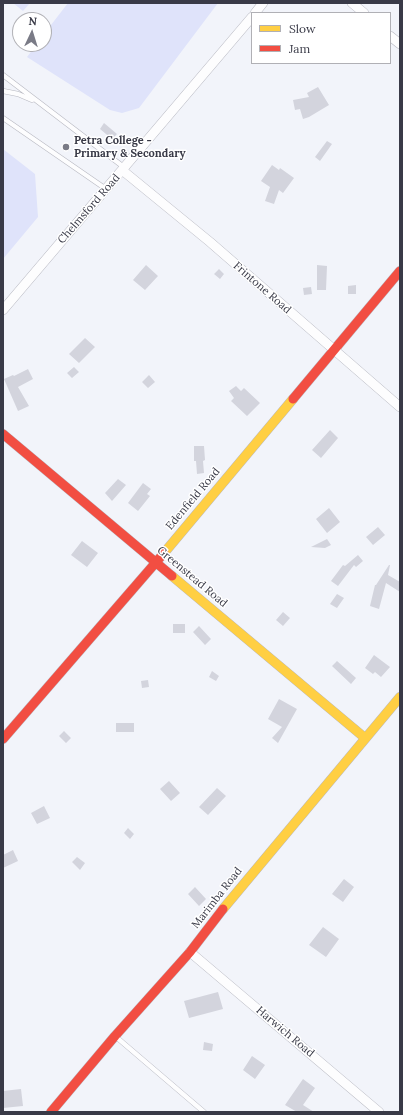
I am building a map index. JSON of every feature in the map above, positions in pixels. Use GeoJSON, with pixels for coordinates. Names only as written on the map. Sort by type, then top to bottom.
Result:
{"type":"FeatureCollection","features":[{"type":"Feature","properties":{"kind":"street"},"geometry":{"type":"LineString","coordinates":[[256,12],[263,3]]}},
{"type":"Feature","properties":{"kind":"street"},"geometry":{"type":"LineString","coordinates":[[352,3],[363,12]]}},
{"type":"Feature","properties":{"kind":"street","name":"Chelmsford Road"},"geometry":{"type":"LineString","coordinates":[[3,310],[251,18]]}},
{"type":"Feature","properties":{"kind":"street"},"geometry":{"type":"LineString","coordinates":[[391,37],[400,44]]}},
{"type":"Feature","properties":{"kind":"street","name":"Frintone Road"},"geometry":{"type":"LineString","coordinates":[[124,169],[400,407]]}},
{"type":"Feature","properties":{"kind":"street","name":"Edenfield Road"},"geometry":{"type":"LineString","coordinates":[[3,739],[156,562],[400,271]]}},
{"type":"Feature","properties":{"kind":"street","name":"Greenstead Road"},"geometry":{"type":"LineString","coordinates":[[3,434],[365,738]]}},
{"type":"Feature","properties":{"kind":"street","name":"Marimba Road"},"geometry":{"type":"LineString","coordinates":[[51,1112],[115,1036],[190,952],[234,894],[400,697]]}},
{"type":"Feature","properties":{"kind":"street","name":"Harwich Road"},"geometry":{"type":"LineString","coordinates":[[190,952],[379,1112]]}},
{"type":"Feature","properties":{"kind":"lane"},"geometry":{"type":"LineString","coordinates":[[3,75],[124,169]]}},
{"type":"Feature","properties":{"kind":"lane"},"geometry":{"type":"LineString","coordinates":[[3,91],[18,94],[39,103]]}},
{"type":"Feature","properties":{"kind":"lane"},"geometry":{"type":"LineString","coordinates":[[3,118],[106,189]]}},
{"type":"Feature","properties":{"kind":"lane"},"geometry":{"type":"LineString","coordinates":[[115,1036],[204,1112]]}},
{"type":"Feature","properties":{"kind":"shaded area"},"geometry":{"type":"Polygon","coordinates":[[[13,3],[30,3],[23,11],[13,3]]]}},
{"type":"Feature","properties":{"kind":"shaded area"},"geometry":{"type":"Polygon","coordinates":[[[68,3],[218,3],[139,108],[122,113],[110,110],[27,57],[31,52],[52,52],[52,24],[68,3]]]}},
{"type":"Feature","properties":{"kind":"shaded area"},"geometry":{"type":"Polygon","coordinates":[[[3,149],[35,174],[38,217],[3,259],[3,149]]]}},
{"type":"Feature","properties":{"kind":"building"},"geometry":{"type":"Polygon","coordinates":[[[318,87],[329,105],[303,119],[300,109],[295,110],[293,100],[309,97],[307,93],[318,87]]]}},
{"type":"Feature","properties":{"kind":"building"},"geometry":{"type":"Polygon","coordinates":[[[104,123],[117,134],[112,139],[100,129],[104,123]]]}},
{"type":"Feature","properties":{"kind":"building"},"geometry":{"type":"Polygon","coordinates":[[[327,141],[332,144],[320,161],[315,157],[327,141]]]}},
{"type":"Feature","properties":{"kind":"building"},"geometry":{"type":"Polygon","coordinates":[[[272,165],[279,170],[280,168],[294,178],[283,193],[279,190],[274,204],[265,201],[270,187],[261,181],[272,165]]]}},
{"type":"Feature","properties":{"kind":"building"},"geometry":{"type":"Polygon","coordinates":[[[146,265],[158,276],[145,290],[133,280],[146,265]]]}},
{"type":"Feature","properties":{"kind":"building"},"geometry":{"type":"Polygon","coordinates":[[[317,265],[327,266],[326,290],[317,290],[317,265]]]}},
{"type":"Feature","properties":{"kind":"building"},"geometry":{"type":"Polygon","coordinates":[[[219,269],[224,274],[220,279],[214,274],[219,269]]]}},
{"type":"Feature","properties":{"kind":"building"},"geometry":{"type":"Polygon","coordinates":[[[356,285],[356,294],[348,294],[348,286],[356,285]]]}},
{"type":"Feature","properties":{"kind":"building"},"geometry":{"type":"Polygon","coordinates":[[[311,287],[312,294],[304,295],[303,288],[311,287]]]}},
{"type":"Feature","properties":{"kind":"building"},"geometry":{"type":"Polygon","coordinates":[[[85,338],[95,347],[79,363],[69,354],[85,338]]]}},
{"type":"Feature","properties":{"kind":"building"},"geometry":{"type":"Polygon","coordinates":[[[74,367],[79,372],[72,378],[67,373],[74,367]]]}},
{"type":"Feature","properties":{"kind":"building"},"geometry":{"type":"Polygon","coordinates":[[[28,369],[33,379],[18,387],[29,406],[18,411],[4,379],[28,369]]]}},
{"type":"Feature","properties":{"kind":"building"},"geometry":{"type":"Polygon","coordinates":[[[149,375],[155,382],[148,388],[142,382],[149,375]]]}},
{"type":"Feature","properties":{"kind":"building"},"geometry":{"type":"Polygon","coordinates":[[[236,386],[241,391],[244,388],[260,403],[247,416],[231,401],[234,398],[229,391],[236,386]]]}},
{"type":"Feature","properties":{"kind":"building"},"geometry":{"type":"Polygon","coordinates":[[[330,430],[338,438],[321,458],[312,450],[330,430]]]}},
{"type":"Feature","properties":{"kind":"building"},"geometry":{"type":"Polygon","coordinates":[[[194,446],[204,446],[204,473],[197,474],[196,461],[194,461],[194,446]]]}},
{"type":"Feature","properties":{"kind":"building"},"geometry":{"type":"Polygon","coordinates":[[[118,479],[126,485],[112,501],[105,493],[118,479]]]}},
{"type":"Feature","properties":{"kind":"building"},"geometry":{"type":"Polygon","coordinates":[[[143,483],[151,489],[147,494],[150,496],[138,511],[128,503],[143,483]]]}},
{"type":"Feature","properties":{"kind":"building"},"geometry":{"type":"Polygon","coordinates":[[[329,508],[340,522],[327,533],[316,519],[329,508]]]}},
{"type":"Feature","properties":{"kind":"building"},"geometry":{"type":"Polygon","coordinates":[[[378,527],[385,535],[373,545],[366,537],[378,527]]]}},
{"type":"Feature","properties":{"kind":"building"},"geometry":{"type":"Polygon","coordinates":[[[327,539],[331,545],[325,548],[311,547],[327,539]]]}},
{"type":"Feature","properties":{"kind":"building"},"geometry":{"type":"Polygon","coordinates":[[[82,541],[98,553],[87,567],[71,555],[82,541]]]}},
{"type":"Feature","properties":{"kind":"building"},"geometry":{"type":"Polygon","coordinates":[[[358,555],[363,561],[356,567],[354,565],[338,586],[331,581],[343,565],[345,566],[358,555]]]}},
{"type":"Feature","properties":{"kind":"building"},"geometry":{"type":"Polygon","coordinates":[[[389,565],[388,575],[400,582],[400,592],[386,583],[379,609],[370,606],[375,585],[389,565]]]}},
{"type":"Feature","properties":{"kind":"building"},"geometry":{"type":"Polygon","coordinates":[[[337,594],[344,598],[337,608],[330,604],[337,594]]]}},
{"type":"Feature","properties":{"kind":"building"},"geometry":{"type":"Polygon","coordinates":[[[283,612],[290,618],[283,626],[276,620],[283,612]]]}},
{"type":"Feature","properties":{"kind":"building"},"geometry":{"type":"Polygon","coordinates":[[[173,624],[185,624],[185,633],[173,633],[173,624]]]}},
{"type":"Feature","properties":{"kind":"building"},"geometry":{"type":"Polygon","coordinates":[[[199,626],[211,639],[205,645],[193,632],[199,626]]]}},
{"type":"Feature","properties":{"kind":"building"},"geometry":{"type":"Polygon","coordinates":[[[374,655],[390,667],[381,677],[375,672],[373,674],[365,668],[374,655]]]}},
{"type":"Feature","properties":{"kind":"building"},"geometry":{"type":"Polygon","coordinates":[[[337,661],[356,678],[351,684],[332,666],[337,661]]]}},
{"type":"Feature","properties":{"kind":"building"},"geometry":{"type":"Polygon","coordinates":[[[212,671],[219,676],[216,681],[209,677],[212,671]]]}},
{"type":"Feature","properties":{"kind":"building"},"geometry":{"type":"Polygon","coordinates":[[[148,680],[149,687],[142,688],[141,681],[148,680]]]}},
{"type":"Feature","properties":{"kind":"building"},"geometry":{"type":"Polygon","coordinates":[[[279,699],[297,709],[278,743],[272,738],[282,727],[268,719],[279,699]]]}},
{"type":"Feature","properties":{"kind":"building"},"geometry":{"type":"Polygon","coordinates":[[[116,723],[134,723],[134,732],[116,732],[116,723]]]}},
{"type":"Feature","properties":{"kind":"building"},"geometry":{"type":"Polygon","coordinates":[[[64,731],[71,738],[66,743],[59,736],[64,731]]]}},
{"type":"Feature","properties":{"kind":"building"},"geometry":{"type":"Polygon","coordinates":[[[169,781],[180,793],[171,801],[160,789],[169,781]]]}},
{"type":"Feature","properties":{"kind":"building"},"geometry":{"type":"Polygon","coordinates":[[[217,788],[226,796],[208,815],[199,807],[217,788]]]}},
{"type":"Feature","properties":{"kind":"building"},"geometry":{"type":"Polygon","coordinates":[[[44,806],[50,818],[37,824],[31,813],[44,806]]]}},
{"type":"Feature","properties":{"kind":"building"},"geometry":{"type":"Polygon","coordinates":[[[128,828],[134,834],[130,839],[124,833],[128,828]]]}},
{"type":"Feature","properties":{"kind":"building"},"geometry":{"type":"Polygon","coordinates":[[[13,850],[18,861],[3,868],[3,855],[13,850]]]}},
{"type":"Feature","properties":{"kind":"building"},"geometry":{"type":"Polygon","coordinates":[[[77,857],[85,863],[80,870],[72,862],[77,857]]]}},
{"type":"Feature","properties":{"kind":"building"},"geometry":{"type":"Polygon","coordinates":[[[344,879],[354,887],[343,902],[332,894],[344,879]]]}},
{"type":"Feature","properties":{"kind":"building"},"geometry":{"type":"Polygon","coordinates":[[[195,887],[206,899],[199,906],[188,894],[195,887]]]}},
{"type":"Feature","properties":{"kind":"building"},"geometry":{"type":"Polygon","coordinates":[[[323,927],[339,939],[326,957],[309,945],[323,927]]]}},
{"type":"Feature","properties":{"kind":"building"},"geometry":{"type":"Polygon","coordinates":[[[218,992],[223,1009],[189,1018],[184,1001],[218,992]]]}},
{"type":"Feature","properties":{"kind":"building"},"geometry":{"type":"Polygon","coordinates":[[[204,1042],[213,1044],[212,1051],[203,1050],[204,1042]]]}},
{"type":"Feature","properties":{"kind":"building"},"geometry":{"type":"Polygon","coordinates":[[[252,1056],[265,1065],[255,1079],[243,1070],[252,1056]]]}},
{"type":"Feature","properties":{"kind":"building"},"geometry":{"type":"Polygon","coordinates":[[[303,1079],[315,1088],[303,1105],[314,1112],[297,1112],[285,1105],[303,1079]]]}},
{"type":"Feature","properties":{"kind":"building"},"geometry":{"type":"Polygon","coordinates":[[[21,1089],[23,1106],[3,1108],[3,1091],[21,1089]]]}},
{"type":"Feature","properties":{"kind":"traffic: slow"},"geometry":{"type":"LineString","coordinates":[[164,553],[293,399]]}},
{"type":"Feature","properties":{"kind":"traffic: slow"},"geometry":{"type":"LineString","coordinates":[[172,576],[365,738]]}},
{"type":"Feature","properties":{"kind":"traffic: slow"},"geometry":{"type":"LineString","coordinates":[[223,909],[400,697]]}},
{"type":"Feature","properties":{"kind":"traffic: jam"},"geometry":{"type":"LineString","coordinates":[[293,399],[400,271]]}},
{"type":"Feature","properties":{"kind":"traffic: jam"},"geometry":{"type":"LineString","coordinates":[[3,434],[172,576]]}},
{"type":"Feature","properties":{"kind":"traffic: jam"},"geometry":{"type":"LineString","coordinates":[[3,739],[164,553]]}},
{"type":"Feature","properties":{"kind":"traffic: jam"},"geometry":{"type":"LineString","coordinates":[[51,1112],[115,1036],[190,952],[223,909]]}},
{"type":"Feature","properties":{"kind":"place","name":"Petra College - Primary & Secondary"},"geometry":{"type":"Point","coordinates":[66,147]}}]}
